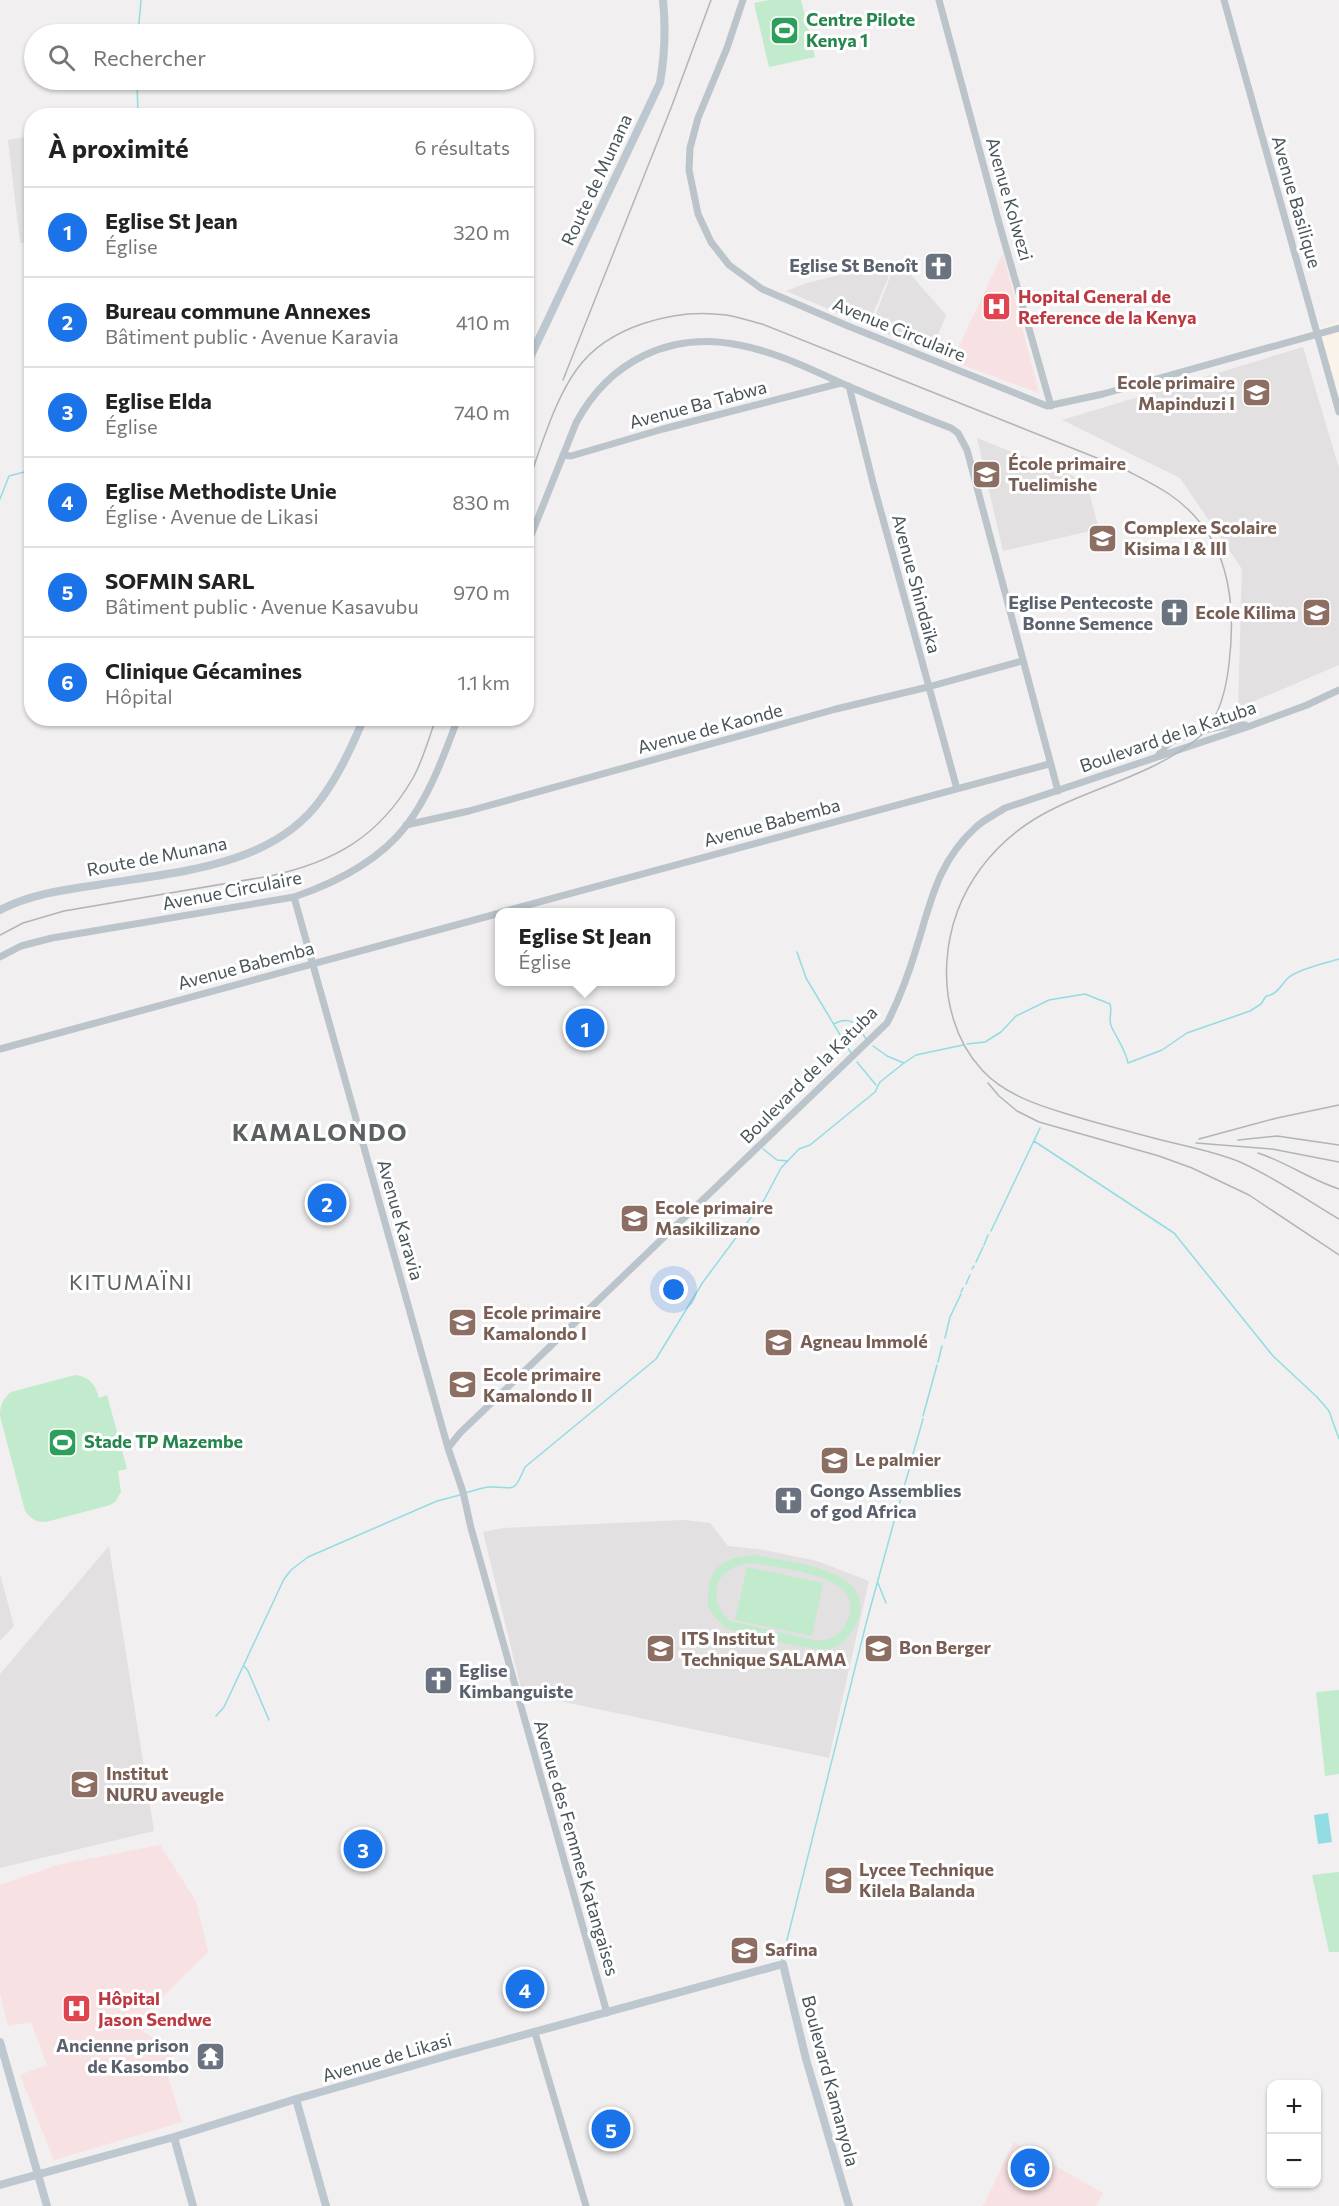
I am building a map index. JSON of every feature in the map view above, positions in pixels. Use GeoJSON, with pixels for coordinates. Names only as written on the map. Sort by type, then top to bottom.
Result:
{"type":"FeatureCollection","features":[{"type":"Feature","properties":{"kind":"main road","name":"Route de Munana"},"geometry":{"type":"LineString","coordinates":[[534,349],[660,83],[666,34],[663,0]]}},
{"type":"Feature","properties":{"kind":"main road","name":"Route de Munana"},"geometry":{"type":"LineString","coordinates":[[0,910],[39,895],[214,864],[265,846],[295,825],[321,800],[360,726]]}},
{"type":"Feature","properties":{"kind":"main road","name":"Avenue de Likasi"},"geometry":{"type":"LineString","coordinates":[[0,2185],[174,2137],[296,2099],[783,1964]]}},
{"type":"Feature","properties":{"kind":"main road","name":"Boulevard Kamanyola"},"geometry":{"type":"LineString","coordinates":[[783,1964],[806,2060],[849,2206]]}},
{"type":"Feature","properties":{"kind":"main road"},"geometry":{"type":"LineString","coordinates":[[0,2042],[47,2206]]}},
{"type":"Feature","properties":{"kind":"main road"},"geometry":{"type":"LineString","coordinates":[[296,2099],[326,2206]]}},
{"type":"Feature","properties":{"kind":"main road"},"geometry":{"type":"LineString","coordinates":[[174,2137],[193,2206]]}},
{"type":"Feature","properties":{"kind":"street","name":"Avenue Circulaire"},"geometry":{"type":"LineString","coordinates":[[742,0],[727,48],[703,102],[692,137],[689,159],[690,177],[698,214],[705,232],[717,251],[736,272],[762,289],[848,326],[1051,406]]}},
{"type":"Feature","properties":{"kind":"street","name":"Avenue Kolwezi"},"geometry":{"type":"LineString","coordinates":[[939,0],[1051,406]]}},
{"type":"Feature","properties":{"kind":"street","name":"Avenue Basilique"},"geometry":{"type":"LineString","coordinates":[[1224,0],[1339,411]]}},
{"type":"Feature","properties":{"kind":"street"},"geometry":{"type":"LineString","coordinates":[[1051,406],[1103,394],[1339,328]]}},
{"type":"Feature","properties":{"kind":"street"},"geometry":{"type":"LineString","coordinates":[[534,528],[586,404],[601,386],[628,364],[668,345],[697,341],[740,345],[763,351],[951,428],[958,433],[967,450],[1058,791]]}},
{"type":"Feature","properties":{"kind":"street","name":"Avenue Ba Tabwa"},"geometry":{"type":"LineString","coordinates":[[563,455],[571,456],[841,382]]}},
{"type":"Feature","properties":{"kind":"street","name":"Avenue Shindaïka"},"geometry":{"type":"LineString","coordinates":[[849,386],[957,789]]}},
{"type":"Feature","properties":{"kind":"street","name":"Avenue de Kaonde"},"geometry":{"type":"LineString","coordinates":[[406,825],[469,811],[836,709],[1022,661]]}},
{"type":"Feature","properties":{"kind":"street","name":"Boulevard de la Katuba"},"geometry":{"type":"LineString","coordinates":[[448,1448],[460,1432],[887,1023],[898,1000],[917,946],[931,895],[944,865],[976,827],[1005,808],[1158,756],[1171,742],[1225,725],[1250,726],[1307,705],[1339,690]]}},
{"type":"Feature","properties":{"kind":"street","name":"Avenue Circulaire"},"geometry":{"type":"LineString","coordinates":[[0,957],[21,946],[52,938],[294,897],[332,882],[377,855],[406,825],[424,798],[455,726]]}},
{"type":"Feature","properties":{"kind":"street","name":"Avenue Babemba"},"geometry":{"type":"LineString","coordinates":[[519,908],[1049,764]]}},
{"type":"Feature","properties":{"kind":"street","name":"Avenue Karavia"},"geometry":{"type":"LineString","coordinates":[[294,897],[448,1448]]}},
{"type":"Feature","properties":{"kind":"street","name":"Avenue Babemba"},"geometry":{"type":"LineString","coordinates":[[0,1049],[495,915]]}},
{"type":"Feature","properties":{"kind":"street","name":"Avenue des Femmes Katangaises"},"geometry":{"type":"LineString","coordinates":[[448,1448],[463,1492],[471,1528],[607,2013]]}},
{"type":"Feature","properties":{"kind":"street"},"geometry":{"type":"LineString","coordinates":[[535,2033],[586,2206]]}},
{"type":"Feature","properties":{"kind":"shaded area"},"geometry":{"type":"Polygon","coordinates":[[[24,137],[24,243],[20,243],[8,140],[24,137]]]}},
{"type":"Feature","properties":{"kind":"shaded area","name":"Hopital General de Reference de la Kenya"},"geometry":{"type":"Polygon","coordinates":[[[1003,253],[1039,393],[952,361],[1003,253]]]}},
{"type":"Feature","properties":{"kind":"shaded area"},"geometry":{"type":"Polygon","coordinates":[[[897,259],[946,315],[931,352],[871,327],[897,259]]]}},
{"type":"Feature","properties":{"kind":"shaded area"},"geometry":{"type":"Polygon","coordinates":[[[895,261],[868,326],[786,291],[807,283],[895,261]]]}},
{"type":"Feature","properties":{"kind":"shaded area"},"geometry":{"type":"Polygon","coordinates":[[[1339,322],[1339,400],[1318,328],[1339,322]]]}},
{"type":"Feature","properties":{"kind":"shaded area"},"geometry":{"type":"Polygon","coordinates":[[[1303,347],[1339,468],[1339,665],[1238,708],[1242,569],[1180,478],[1062,420],[1303,347]]]}},
{"type":"Feature","properties":{"kind":"shaded area"},"geometry":{"type":"Polygon","coordinates":[[[977,438],[1086,481],[1099,529],[1003,551],[977,438]]]}},
{"type":"Feature","properties":{"kind":"shaded area"},"geometry":{"type":"Polygon","coordinates":[[[684,1520],[710,1523],[728,1546],[764,1550],[817,1561],[869,1581],[829,1758],[522,1693],[483,1532],[504,1528],[684,1520]]]}},
{"type":"Feature","properties":{"kind":"shaded area"},"geometry":{"type":"Polygon","coordinates":[[[109,1546],[154,1831],[0,1868],[0,1674],[109,1546]]]}},
{"type":"Feature","properties":{"kind":"shaded area"},"geometry":{"type":"Polygon","coordinates":[[[0,1574],[14,1626],[0,1641],[0,1574]]]}},
{"type":"Feature","properties":{"kind":"shaded area","name":"Hôpital Jason Sendwe"},"geometry":{"type":"Polygon","coordinates":[[[160,1845],[196,1901],[208,1952],[134,2025],[175,2053],[166,2070],[182,2122],[54,2160],[20,2075],[47,2065],[31,2022],[8,2026],[0,1993],[0,1885],[57,1865],[160,1845]]]}},
{"type":"Feature","properties":{"kind":"shaded area"},"geometry":{"type":"Polygon","coordinates":[[[1014,2142],[1103,2193],[1096,2206],[983,2206],[1014,2142]]]}},
{"type":"Feature","properties":{"kind":"green space","name":"Centre Pilote Kenya 1"},"geometry":{"type":"Polygon","coordinates":[[[769,0],[801,0],[815,57],[769,67],[754,3],[769,0]]]}},
{"type":"Feature","properties":{"kind":"green space","name":"Stade TP Mazembe"},"geometry":{"type":"Polygon","coordinates":[[[75,1375],[85,1377],[91,1382],[99,1398],[107,1395],[127,1469],[118,1471],[121,1492],[115,1502],[110,1505],[46,1522],[39,1521],[25,1511],[0,1416],[1,1409],[4,1400],[11,1392],[75,1375]]]}},
{"type":"Feature","properties":{"kind":"green space"},"geometry":{"type":"Polygon","coordinates":[[[756,1555],[809,1566],[844,1580],[856,1591],[860,1605],[856,1624],[849,1636],[834,1648],[821,1649],[778,1642],[725,1628],[708,1605],[710,1581],[718,1568],[731,1559],[756,1555]],[[754,1563],[731,1569],[725,1573],[718,1585],[717,1602],[720,1610],[730,1621],[813,1640],[835,1636],[845,1625],[851,1609],[848,1595],[837,1585],[803,1572],[754,1563]]]}},
{"type":"Feature","properties":{"kind":"green space"},"geometry":{"type":"Polygon","coordinates":[[[747,1567],[823,1583],[812,1636],[735,1620],[747,1567]]]}},
{"type":"Feature","properties":{"kind":"green space"},"geometry":{"type":"Polygon","coordinates":[[[1339,1690],[1339,1774],[1325,1776],[1316,1692],[1339,1690]]]}},
{"type":"Feature","properties":{"kind":"green space"},"geometry":{"type":"Polygon","coordinates":[[[1339,1872],[1339,1952],[1329,1952],[1312,1875],[1339,1872]]]}},
{"type":"Feature","properties":{"kind":"water"},"geometry":{"type":"Polygon","coordinates":[[[1328,1813],[1332,1842],[1318,1844],[1314,1815],[1328,1813]]]}},
{"type":"Feature","properties":{"kind":"waterway"},"geometry":{"type":"LineString","coordinates":[[139,24],[141,0]]}},
{"type":"Feature","properties":{"kind":"waterway"},"geometry":{"type":"LineString","coordinates":[[137,90],[138,108]]}},
{"type":"Feature","properties":{"kind":"waterway"},"geometry":{"type":"LineString","coordinates":[[0,499],[9,476],[24,472]]}},
{"type":"Feature","properties":{"kind":"waterway"},"geometry":{"type":"LineString","coordinates":[[797,952],[806,978],[851,1053]]}},
{"type":"Feature","properties":{"kind":"waterway"},"geometry":{"type":"LineString","coordinates":[[967,1044],[985,1042],[1001,1032],[1016,1016],[1049,1000],[1085,994],[1110,1004],[1111,1025],[1128,1063],[1162,1050],[1187,1033],[1250,1011],[1261,1004],[1266,996],[1276,992],[1293,975],[1339,959]]}},
{"type":"Feature","properties":{"kind":"waterway"},"geometry":{"type":"LineString","coordinates":[[866,1039],[861,1031],[874,1015]]}},
{"type":"Feature","properties":{"kind":"waterway"},"geometry":{"type":"LineString","coordinates":[[834,1024],[849,1021],[862,1029]]}},
{"type":"Feature","properties":{"kind":"waterway","name":"KAMALONDO"},"geometry":{"type":"LineString","coordinates":[[873,1046],[887,1056],[904,1063],[916,1055],[963,1045]]}},
{"type":"Feature","properties":{"kind":"waterway"},"geometry":{"type":"LineString","coordinates":[[857,1062],[876,1085]]}},
{"type":"Feature","properties":{"kind":"waterway"},"geometry":{"type":"LineString","coordinates":[[465,1493],[489,1487],[512,1488],[515,1486],[525,1467],[656,1359],[703,1282],[764,1200],[781,1168],[799,1149],[810,1145],[875,1092],[880,1082],[904,1063]]}},
{"type":"Feature","properties":{"kind":"waterway"},"geometry":{"type":"LineString","coordinates":[[991,1231],[1040,1128]]}},
{"type":"Feature","properties":{"kind":"waterway"},"geometry":{"type":"LineString","coordinates":[[1034,1141],[1174,1233],[1273,1356],[1329,1411],[1339,1439]]}},
{"type":"Feature","properties":{"kind":"waterway"},"geometry":{"type":"LineString","coordinates":[[763,1149],[777,1160],[788,1161]]}},
{"type":"Feature","properties":{"kind":"waterway"},"geometry":{"type":"LineString","coordinates":[[984,1245],[988,1235]]}},
{"type":"Feature","properties":{"kind":"waterway"},"geometry":{"type":"LineString","coordinates":[[976,1262],[983,1247]]}},
{"type":"Feature","properties":{"kind":"waterway"},"geometry":{"type":"LineString","coordinates":[[966,1284],[970,1275]]}},
{"type":"Feature","properties":{"kind":"waterway"},"geometry":{"type":"LineString","coordinates":[[961,1292],[963,1288]]}},
{"type":"Feature","properties":{"kind":"waterway"},"geometry":{"type":"LineString","coordinates":[[945,1338],[950,1317],[961,1294]]}},
{"type":"Feature","properties":{"kind":"waterway"},"geometry":{"type":"LineString","coordinates":[[938,1362],[942,1346]]}},
{"type":"Feature","properties":{"kind":"waterway"},"geometry":{"type":"LineString","coordinates":[[923,1416],[937,1365]]}},
{"type":"Feature","properties":{"kind":"waterway"},"geometry":{"type":"LineString","coordinates":[[913,1454],[923,1419]]}},
{"type":"Feature","properties":{"kind":"waterway"},"geometry":{"type":"LineString","coordinates":[[910,1463],[913,1457]]}},
{"type":"Feature","properties":{"kind":"waterway"},"geometry":{"type":"LineString","coordinates":[[896,1515],[909,1470]]}},
{"type":"Feature","properties":{"kind":"waterway"},"geometry":{"type":"LineString","coordinates":[[216,1716],[224,1707],[284,1579],[291,1570],[308,1557],[437,1501],[460,1495]]}},
{"type":"Feature","properties":{"kind":"waterway"},"geometry":{"type":"LineString","coordinates":[[782,1960],[867,1620],[895,1518]]}},
{"type":"Feature","properties":{"kind":"waterway"},"geometry":{"type":"LineString","coordinates":[[878,1583],[886,1603]]}},
{"type":"Feature","properties":{"kind":"waterway"},"geometry":{"type":"LineString","coordinates":[[244,1666],[269,1720]]}},
{"type":"Feature","properties":{"kind":"railway"},"geometry":{"type":"LineString","coordinates":[[563,380],[671,108],[711,0]]}},
{"type":"Feature","properties":{"kind":"railway"},"geometry":{"type":"LineString","coordinates":[[534,465],[561,395],[577,369],[590,354],[606,341],[644,323],[686,314],[706,314],[730,316],[762,324],[1122,468],[1163,490],[1189,510],[1204,528],[1216,548],[1229,592],[1231,615],[1229,664],[1226,685],[1216,715],[1205,732],[1181,750],[1147,769],[1057,807],[1014,833],[996,850],[968,889],[951,935],[947,960],[947,990],[953,1019],[973,1059],[1000,1086],[1011,1092],[1079,1118],[1231,1158],[1290,1189],[1339,1219]]}},
{"type":"Feature","properties":{"kind":"railway"},"geometry":{"type":"LineString","coordinates":[[0,935],[23,923],[64,911],[270,876],[315,863],[334,854],[353,844],[370,831],[400,799],[420,764],[433,726]]}},
{"type":"Feature","properties":{"kind":"railway"},"geometry":{"type":"LineString","coordinates":[[988,1083],[1017,1111],[1039,1122],[1159,1156],[1192,1168],[1249,1195],[1339,1255]]}},
{"type":"Feature","properties":{"kind":"railway"},"geometry":{"type":"LineString","coordinates":[[1199,1139],[1277,1118],[1339,1105]]}},
{"type":"Feature","properties":{"kind":"railway"},"geometry":{"type":"LineString","coordinates":[[1238,1140],[1277,1136],[1339,1145]]}},
{"type":"Feature","properties":{"kind":"railway"},"geometry":{"type":"LineString","coordinates":[[1196,1143],[1272,1149],[1339,1162]]}},
{"type":"Feature","properties":{"kind":"railway"},"geometry":{"type":"LineString","coordinates":[[1258,1153],[1339,1189]]}},
{"type":"Feature","properties":{"kind":"place","name":"Centre Pilote Kenya 1"},"geometry":{"type":"Point","coordinates":[785,30]}},
{"type":"Feature","properties":{"kind":"place","name":"Eglise St Benoît"},"geometry":{"type":"Point","coordinates":[939,266]}},
{"type":"Feature","properties":{"kind":"place","name":"Hopital General de Reference de la Kenya"},"geometry":{"type":"Point","coordinates":[997,307]}},
{"type":"Feature","properties":{"kind":"place","name":"Ecole primaire Mapinduzi I"},"geometry":{"type":"Point","coordinates":[1256,393]}},
{"type":"Feature","properties":{"kind":"place","name":"École primaire Tuelimishe"},"geometry":{"type":"Point","coordinates":[987,474]}},
{"type":"Feature","properties":{"kind":"place","name":"Complexe Scolaire Kisima I & III"},"geometry":{"type":"Point","coordinates":[1103,538]}},
{"type":"Feature","properties":{"kind":"place","name":"Eglise Pentecoste Bonne Semence"},"geometry":{"type":"Point","coordinates":[1174,613]}},
{"type":"Feature","properties":{"kind":"place","name":"Ecole Kilima"},"geometry":{"type":"Point","coordinates":[1317,613]}},
{"type":"Feature","properties":{"kind":"place","name":"Eglise St Jean"},"geometry":{"type":"Point","coordinates":[585,1028]}},
{"type":"Feature","properties":{"kind":"place","name":"Bureau commune Annexes"},"geometry":{"type":"Point","coordinates":[327,1203]}},
{"type":"Feature","properties":{"kind":"place","name":"Ecole primaire Masikilizano"},"geometry":{"type":"Point","coordinates":[634,1218]}},
{"type":"Feature","properties":{"kind":"place","name":"Ecole primaire Kamalondo I"},"geometry":{"type":"Point","coordinates":[462,1323]}},
{"type":"Feature","properties":{"kind":"place","name":"Agneau Immolé"},"geometry":{"type":"Point","coordinates":[779,1342]}},
{"type":"Feature","properties":{"kind":"place","name":"Ecole primaire Kamalondo II"},"geometry":{"type":"Point","coordinates":[462,1385]}},
{"type":"Feature","properties":{"kind":"place","name":"Stade TP Mazembe"},"geometry":{"type":"Point","coordinates":[63,1442]}},
{"type":"Feature","properties":{"kind":"place","name":"Le palmier"},"geometry":{"type":"Point","coordinates":[834,1460]}},
{"type":"Feature","properties":{"kind":"place","name":"Gongo Assemblies of god Africa"},"geometry":{"type":"Point","coordinates":[789,1501]}},
{"type":"Feature","properties":{"kind":"place","name":"Bon Berger"},"geometry":{"type":"Point","coordinates":[878,1648]}},
{"type":"Feature","properties":{"kind":"place","name":"ITS Institut Technique SALAMA"},"geometry":{"type":"Point","coordinates":[660,1649]}},
{"type":"Feature","properties":{"kind":"place","name":"Eglise Kimbanguiste"},"geometry":{"type":"Point","coordinates":[438,1681]}},
{"type":"Feature","properties":{"kind":"place","name":"Institut NURU aveugle"},"geometry":{"type":"Point","coordinates":[85,1784]}},
{"type":"Feature","properties":{"kind":"place","name":"Eglise Elda"},"geometry":{"type":"Point","coordinates":[363,1849]}},
{"type":"Feature","properties":{"kind":"place","name":"Lycee Technique Kilela Balanda"},"geometry":{"type":"Point","coordinates":[838,1880]}},
{"type":"Feature","properties":{"kind":"place","name":"Safina"},"geometry":{"type":"Point","coordinates":[744,1950]}},
{"type":"Feature","properties":{"kind":"place","name":"Eglise Methodiste Unie"},"geometry":{"type":"Point","coordinates":[525,1989]}},
{"type":"Feature","properties":{"kind":"place","name":"Hôpital Jason Sendwe"},"geometry":{"type":"Point","coordinates":[77,2009]}},
{"type":"Feature","properties":{"kind":"place","name":"Ancienne prison de Kasombo"},"geometry":{"type":"Point","coordinates":[210,2056]}},
{"type":"Feature","properties":{"kind":"place","name":"SOFMIN SARL"},"geometry":{"type":"Point","coordinates":[611,2129]}},
{"type":"Feature","properties":{"kind":"place","name":"Clinique Gécamines"},"geometry":{"type":"Point","coordinates":[1030,2168]}},
{"type":"Feature","properties":{"kind":"district","name":"KAMALONDO"},"geometry":{"type":"Point","coordinates":[320,1133]}},
{"type":"Feature","properties":{"kind":"district","name":"KITUMAÏNI"},"geometry":{"type":"Point","coordinates":[131,1283]}}]}
